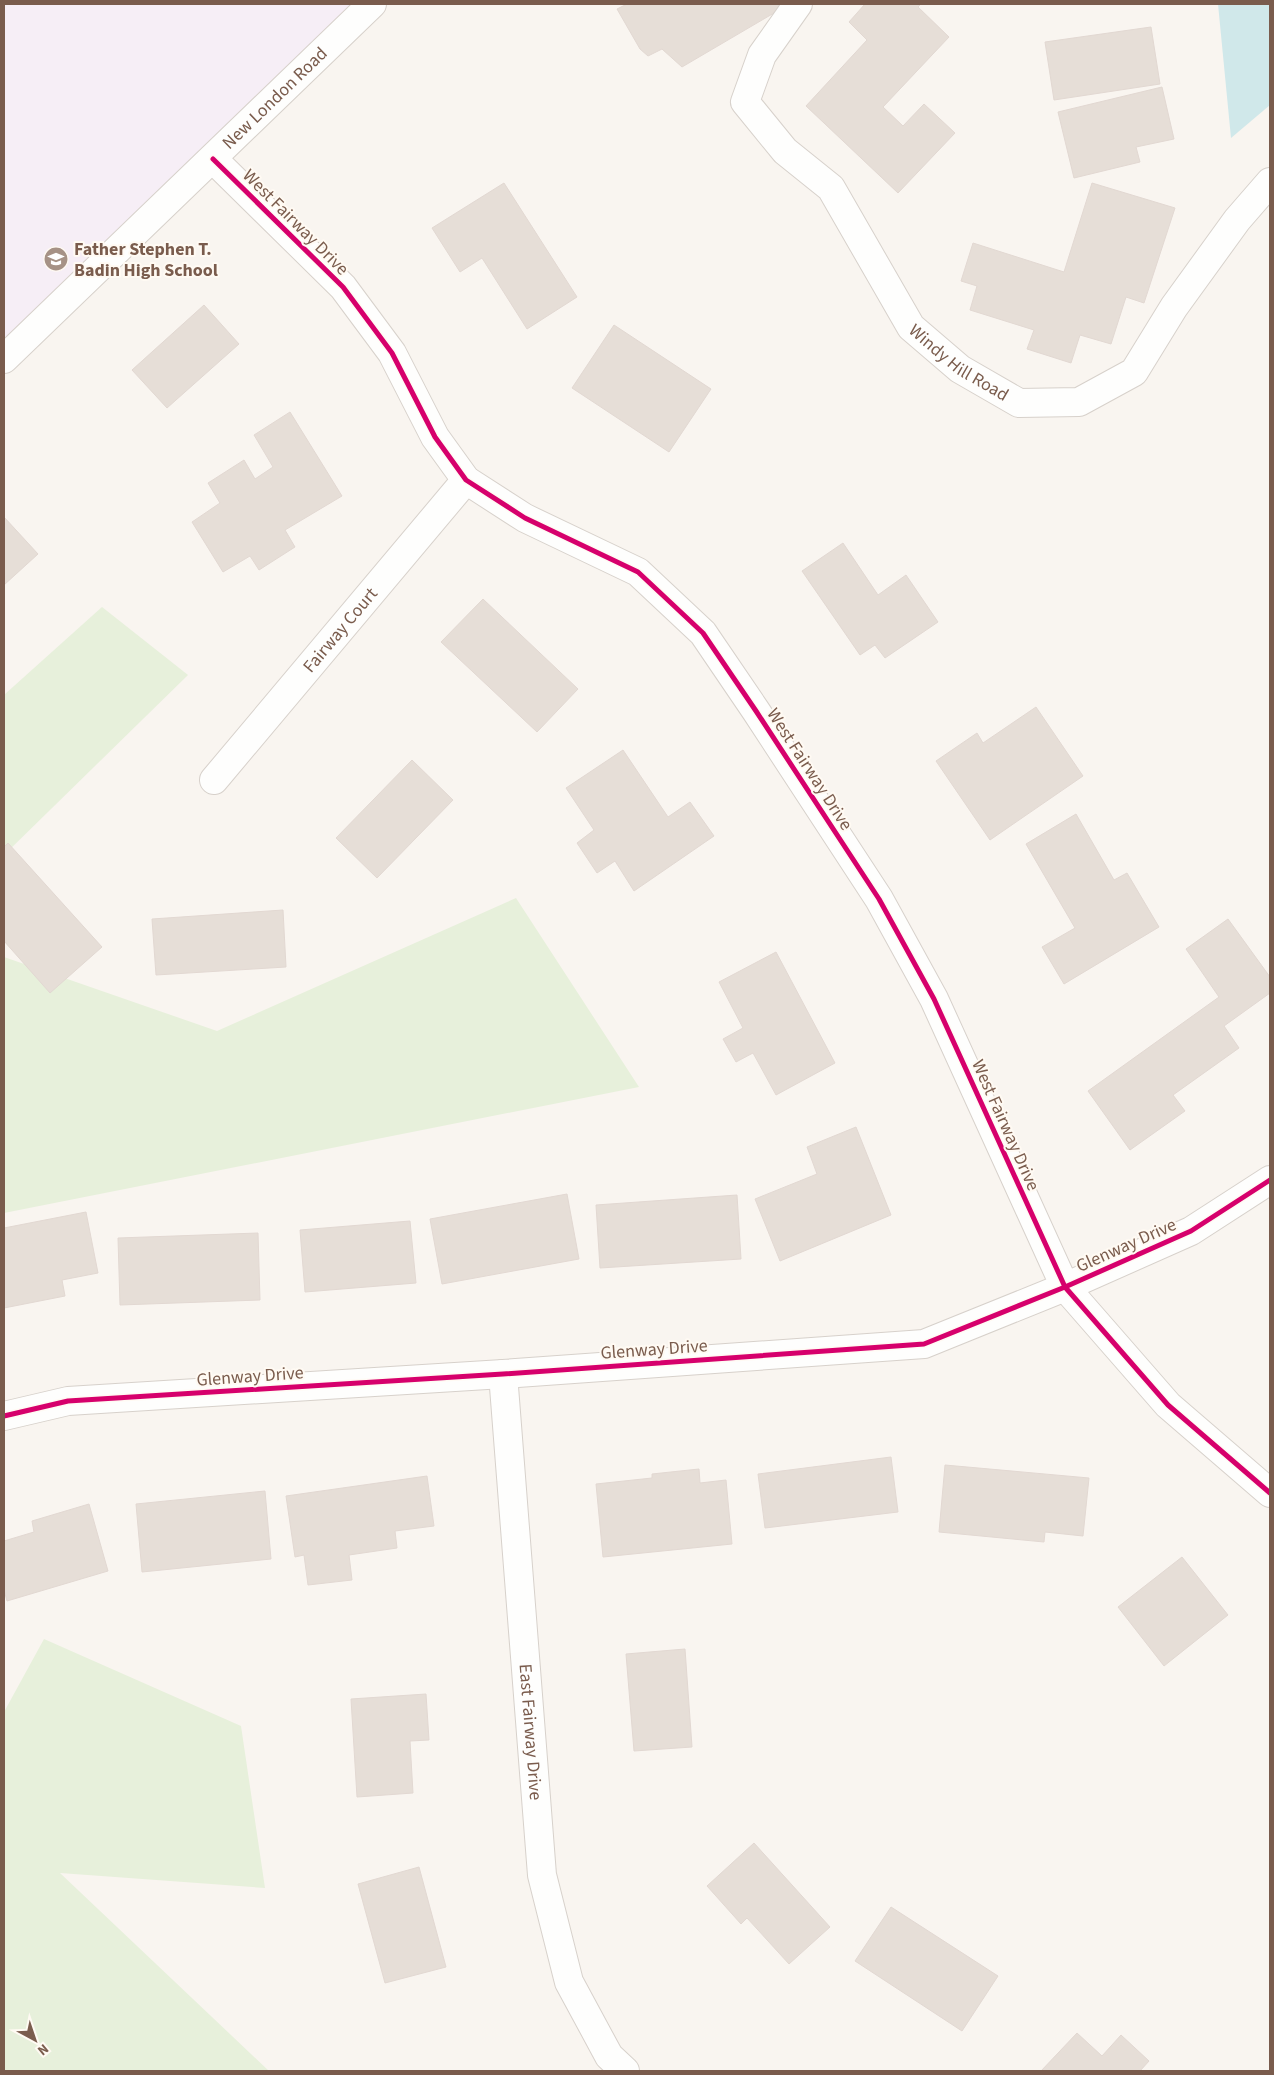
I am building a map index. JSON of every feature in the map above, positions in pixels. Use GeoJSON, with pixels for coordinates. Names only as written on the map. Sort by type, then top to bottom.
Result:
{"type":"FeatureCollection","features":[{"type":"Feature","properties":{"kind":"street","name":"New London Road"},"geometry":{"type":"LineString","coordinates":[[4,359],[372,4]]}},
{"type":"Feature","properties":{"kind":"street","name":"Windy Hill Road"},"geometry":{"type":"LineString","coordinates":[[798,4],[762,55],[745,102],[785,151],[831,188],[911,327],[960,369],[1019,403],[1079,402],[1134,372],[1174,307],[1237,220],[1270,182]]}},
{"type":"Feature","properties":{"kind":"street","name":"West Fairway Drive"},"geometry":{"type":"LineString","coordinates":[[213,159],[343,287],[392,353],[435,436],[466,480],[525,518],[638,572],[703,633],[756,710],[873,890],[934,999],[1065,1287],[1168,1406],[1270,1493]]}},
{"type":"Feature","properties":{"kind":"street","name":"Fairway Court"},"geometry":{"type":"LineString","coordinates":[[214,780],[466,480]]}},
{"type":"Feature","properties":{"kind":"street","name":"Glenway Drive"},"geometry":{"type":"LineString","coordinates":[[4,1416],[68,1401],[503,1374],[924,1344],[1065,1287],[1191,1231],[1270,1180]]}},
{"type":"Feature","properties":{"kind":"street","name":"East Fairway Drive"},"geometry":{"type":"LineString","coordinates":[[503,1374],[542,1874],[569,1982],[609,2056],[625,2071]]}},
{"type":"Feature","properties":{"kind":"shaded area","name":"Father Stephen T. Badin High School"},"geometry":{"type":"Polygon","coordinates":[[[4,4],[372,4],[4,359],[4,4]]]}},
{"type":"Feature","properties":{"kind":"green space"},"geometry":{"type":"Polygon","coordinates":[[[102,607],[188,675],[4,855],[4,695],[102,607]]]}},
{"type":"Feature","properties":{"kind":"green space"},"geometry":{"type":"Polygon","coordinates":[[[516,898],[639,1087],[4,1213],[4,957],[217,1031],[516,898]]]}},
{"type":"Feature","properties":{"kind":"green space"},"geometry":{"type":"Polygon","coordinates":[[[44,1639],[241,1726],[265,1888],[60,1873],[269,2071],[4,2071],[4,1712],[44,1639]]]}},
{"type":"Feature","properties":{"kind":"water"},"geometry":{"type":"Polygon","coordinates":[[[1218,4],[1270,4],[1270,105],[1231,138],[1218,4]]]}},
{"type":"Feature","properties":{"kind":"building"},"geometry":{"type":"Polygon","coordinates":[[[627,4],[783,4],[774,13],[682,67],[662,49],[648,56],[640,49],[617,9],[627,4]]]}},
{"type":"Feature","properties":{"kind":"building"},"geometry":{"type":"Polygon","coordinates":[[[865,4],[921,4],[918,7],[949,37],[883,107],[903,126],[924,104],[955,133],[898,193],[806,106],[867,40],[849,22],[865,4]]]}},
{"type":"Feature","properties":{"kind":"building"},"geometry":{"type":"Polygon","coordinates":[[[1151,27],[1160,84],[1054,100],[1045,42],[1151,27]]]}},
{"type":"Feature","properties":{"kind":"building"},"geometry":{"type":"Polygon","coordinates":[[[1162,87],[1174,139],[1136,147],[1140,162],[1074,178],[1058,112],[1162,87]]]}},
{"type":"Feature","properties":{"kind":"building"},"geometry":{"type":"Polygon","coordinates":[[[504,183],[577,297],[527,329],[482,258],[460,272],[432,228],[504,183]]]}},
{"type":"Feature","properties":{"kind":"building"},"geometry":{"type":"Polygon","coordinates":[[[1092,183],[1175,208],[1144,303],[1126,297],[1111,344],[1080,335],[1071,363],[1027,349],[1034,330],[970,310],[977,286],[961,281],[973,243],[1064,272],[1092,183]]]}},
{"type":"Feature","properties":{"kind":"building"},"geometry":{"type":"Polygon","coordinates":[[[204,305],[239,344],[167,408],[132,370],[204,305]]]}},
{"type":"Feature","properties":{"kind":"building"},"geometry":{"type":"Polygon","coordinates":[[[614,325],[711,389],[669,452],[572,388],[614,325]]]}},
{"type":"Feature","properties":{"kind":"building"},"geometry":{"type":"Polygon","coordinates":[[[290,412],[342,496],[285,530],[295,547],[259,570],[250,556],[223,572],[192,522],[220,503],[208,483],[244,460],[255,479],[273,467],[254,435],[290,412]]]}},
{"type":"Feature","properties":{"kind":"building"},"geometry":{"type":"Polygon","coordinates":[[[4,517],[38,554],[4,585],[4,517]]]}},
{"type":"Feature","properties":{"kind":"building"},"geometry":{"type":"Polygon","coordinates":[[[843,543],[878,595],[906,575],[938,622],[885,658],[875,645],[860,655],[802,571],[843,543]]]}},
{"type":"Feature","properties":{"kind":"building"},"geometry":{"type":"Polygon","coordinates":[[[483,599],[578,689],[537,732],[441,642],[483,599]]]}},
{"type":"Feature","properties":{"kind":"building"},"geometry":{"type":"Polygon","coordinates":[[[1036,707],[1083,776],[990,840],[936,761],[977,733],[983,743],[1036,707]]]}},
{"type":"Feature","properties":{"kind":"building"},"geometry":{"type":"Polygon","coordinates":[[[623,750],[668,817],[690,802],[714,836],[634,891],[615,861],[597,873],[577,843],[594,830],[566,788],[623,750]]]}},
{"type":"Feature","properties":{"kind":"building"},"geometry":{"type":"Polygon","coordinates":[[[412,760],[453,800],[377,878],[336,838],[412,760]]]}},
{"type":"Feature","properties":{"kind":"building"},"geometry":{"type":"Polygon","coordinates":[[[1076,814],[1114,880],[1127,873],[1159,927],[1064,984],[1042,947],[1075,928],[1026,844],[1076,814]]]}},
{"type":"Feature","properties":{"kind":"building"},"geometry":{"type":"Polygon","coordinates":[[[8,843],[102,947],[50,993],[4,941],[4,847],[8,843]]]}},
{"type":"Feature","properties":{"kind":"building"},"geometry":{"type":"Polygon","coordinates":[[[283,910],[286,967],[156,975],[152,919],[283,910]]]}},
{"type":"Feature","properties":{"kind":"building"},"geometry":{"type":"Polygon","coordinates":[[[1228,919],[1270,977],[1270,993],[1224,1026],[1239,1048],[1173,1095],[1185,1111],[1130,1150],[1088,1091],[1219,997],[1186,949],[1228,919]]]}},
{"type":"Feature","properties":{"kind":"building"},"geometry":{"type":"Polygon","coordinates":[[[776,952],[835,1063],[776,1095],[753,1053],[736,1062],[723,1039],[743,1028],[719,982],[776,952]]]}},
{"type":"Feature","properties":{"kind":"building"},"geometry":{"type":"Polygon","coordinates":[[[856,1127],[891,1215],[780,1261],[755,1199],[817,1174],[807,1147],[856,1127]]]}},
{"type":"Feature","properties":{"kind":"building"},"geometry":{"type":"Polygon","coordinates":[[[567,1194],[579,1259],[442,1284],[430,1219],[567,1194]]]}},
{"type":"Feature","properties":{"kind":"building"},"geometry":{"type":"Polygon","coordinates":[[[737,1195],[741,1259],[600,1268],[596,1205],[737,1195]]]}},
{"type":"Feature","properties":{"kind":"building"},"geometry":{"type":"Polygon","coordinates":[[[86,1212],[98,1273],[62,1280],[65,1296],[4,1308],[4,1228],[86,1212]]]}},
{"type":"Feature","properties":{"kind":"building"},"geometry":{"type":"Polygon","coordinates":[[[410,1221],[416,1283],[305,1292],[300,1230],[410,1221]]]}},
{"type":"Feature","properties":{"kind":"building"},"geometry":{"type":"Polygon","coordinates":[[[258,1233],[260,1300],[120,1305],[118,1238],[258,1233]]]}},
{"type":"Feature","properties":{"kind":"building"},"geometry":{"type":"Polygon","coordinates":[[[891,1457],[898,1512],[765,1528],[758,1474],[891,1457]]]}},
{"type":"Feature","properties":{"kind":"building"},"geometry":{"type":"Polygon","coordinates":[[[945,1465],[1089,1478],[1083,1536],[1045,1532],[1044,1542],[939,1532],[945,1465]]]}},
{"type":"Feature","properties":{"kind":"building"},"geometry":{"type":"Polygon","coordinates":[[[699,1469],[700,1483],[726,1480],[732,1544],[603,1557],[596,1484],[652,1478],[652,1474],[699,1469]]]}},
{"type":"Feature","properties":{"kind":"building"},"geometry":{"type":"Polygon","coordinates":[[[427,1476],[434,1526],[395,1531],[397,1548],[349,1555],[352,1580],[308,1585],[304,1555],[295,1557],[286,1496],[427,1476]]]}},
{"type":"Feature","properties":{"kind":"building"},"geometry":{"type":"Polygon","coordinates":[[[265,1491],[271,1559],[142,1572],[136,1504],[265,1491]]]}},
{"type":"Feature","properties":{"kind":"building"},"geometry":{"type":"Polygon","coordinates":[[[89,1504],[108,1571],[7,1601],[4,1590],[4,1541],[34,1532],[32,1521],[89,1504]]]}},
{"type":"Feature","properties":{"kind":"building"},"geometry":{"type":"Polygon","coordinates":[[[1182,1557],[1228,1615],[1164,1666],[1118,1607],[1182,1557]]]}},
{"type":"Feature","properties":{"kind":"building"},"geometry":{"type":"Polygon","coordinates":[[[685,1649],[692,1747],[634,1751],[626,1654],[685,1649]]]}},
{"type":"Feature","properties":{"kind":"building"},"geometry":{"type":"Polygon","coordinates":[[[426,1694],[429,1740],[410,1741],[413,1793],[357,1797],[351,1699],[426,1694]]]}},
{"type":"Feature","properties":{"kind":"building"},"geometry":{"type":"Polygon","coordinates":[[[754,1843],[830,1927],[789,1964],[747,1918],[741,1924],[707,1886],[754,1843]]]}},
{"type":"Feature","properties":{"kind":"building"},"geometry":{"type":"Polygon","coordinates":[[[419,1867],[446,1967],[385,1983],[358,1884],[419,1867]]]}},
{"type":"Feature","properties":{"kind":"building"},"geometry":{"type":"Polygon","coordinates":[[[891,1907],[998,1976],[962,2031],[855,1961],[891,1907]]]}},
{"type":"Feature","properties":{"kind":"building"},"geometry":{"type":"Polygon","coordinates":[[[1077,2033],[1102,2056],[1121,2035],[1149,2061],[1140,2071],[1041,2071],[1077,2033]]]}},
{"type":"Feature","properties":{"kind":"cycle path"},"geometry":{"type":"LineString","coordinates":[[213,159],[343,287],[392,353],[435,437],[466,480],[525,518],[638,572],[703,633],[879,899],[934,999],[1065,1287],[1168,1405],[1270,1493]]}},
{"type":"Feature","properties":{"kind":"cycle path"},"geometry":{"type":"LineString","coordinates":[[4,1416],[68,1401],[503,1374],[924,1344],[1065,1287],[1191,1231],[1270,1180]]}},
{"type":"Feature","properties":{"kind":"place","name":"Father Stephen T. Badin High School"},"geometry":{"type":"Point","coordinates":[56,259]}}]}
